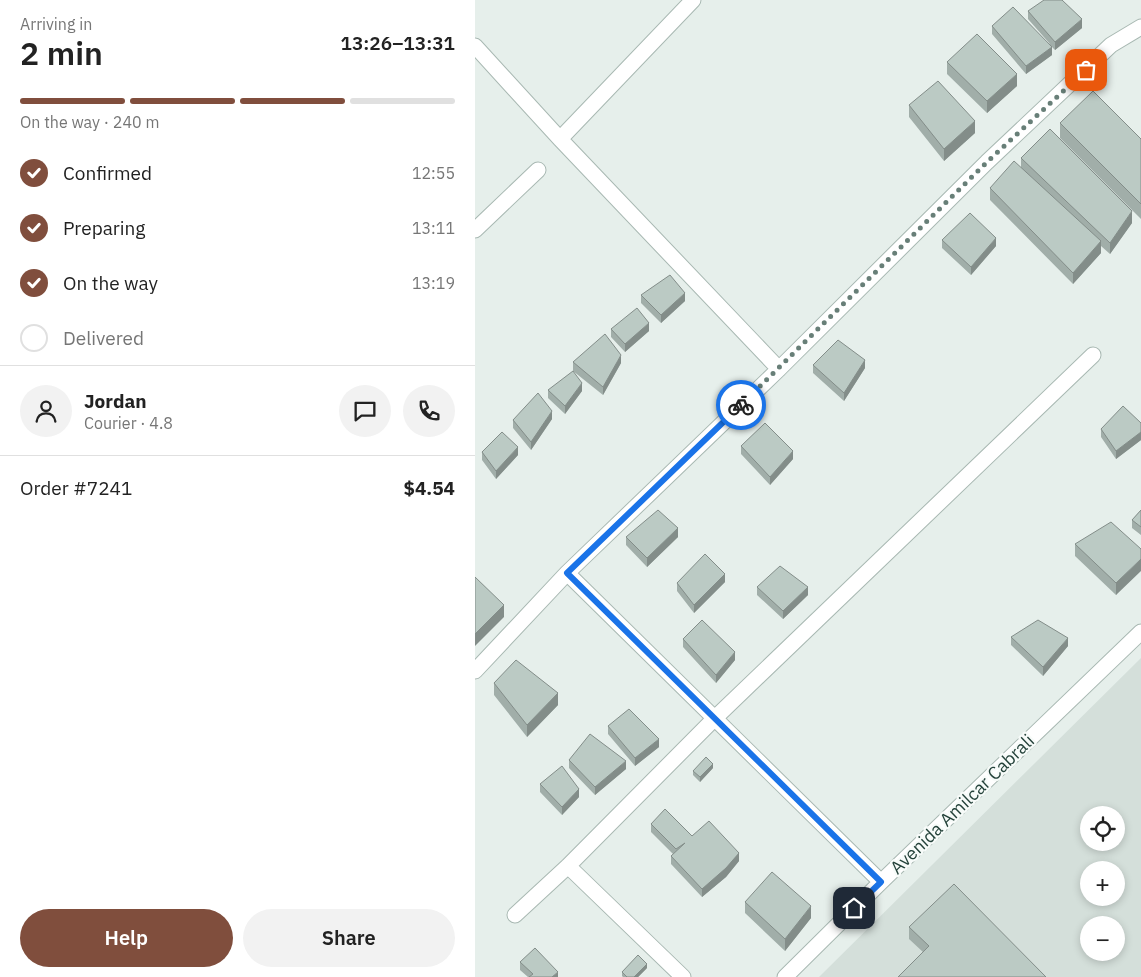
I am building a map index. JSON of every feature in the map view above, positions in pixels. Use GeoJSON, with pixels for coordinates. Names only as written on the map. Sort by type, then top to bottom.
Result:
{"type":"FeatureCollection","features":[{"type":"Feature","properties":{"kind":"street"},"geometry":{"type":"LineString","coordinates":[[560,139],[693,0]]}},
{"type":"Feature","properties":{"kind":"street"},"geometry":{"type":"LineString","coordinates":[[475,671],[567,573],[779,369],[987,162],[1111,45],[1141,26]]}},
{"type":"Feature","properties":{"kind":"street"},"geometry":{"type":"LineString","coordinates":[[475,46],[560,139],[779,369]]}},
{"type":"Feature","properties":{"kind":"street"},"geometry":{"type":"LineString","coordinates":[[475,230],[538,170]]}},
{"type":"Feature","properties":{"kind":"street"},"geometry":{"type":"LineString","coordinates":[[515,915],[568,866],[715,718],[1093,355]]}},
{"type":"Feature","properties":{"kind":"street"},"geometry":{"type":"LineString","coordinates":[[567,573],[881,882]]}},
{"type":"Feature","properties":{"kind":"street","name":"Avenida Amilcar Cabrali"},"geometry":{"type":"LineString","coordinates":[[787,976],[881,882],[1141,632]]}},
{"type":"Feature","properties":{"kind":"street"},"geometry":{"type":"LineString","coordinates":[[568,866],[683,977]]}},
{"type":"Feature","properties":{"kind":"shaded area"},"geometry":{"type":"Polygon","coordinates":[[[1141,658],[1141,977],[819,977],[1141,658]]]}},
{"type":"Feature","properties":{"kind":"building"},"geometry":{"type":"Polygon","coordinates":[[[1044,0],[1062,0],[1082,19],[1055,42],[1028,11],[1044,0]]]}},
{"type":"Feature","properties":{"kind":"building"},"geometry":{"type":"Polygon","coordinates":[[[1013,7],[1052,47],[1026,66],[992,26],[1013,7]]]}},
{"type":"Feature","properties":{"kind":"building"},"geometry":{"type":"Polygon","coordinates":[[[977,34],[1017,74],[987,101],[947,62],[977,34]]]}},
{"type":"Feature","properties":{"kind":"building"},"geometry":{"type":"Polygon","coordinates":[[[938,81],[975,121],[944,149],[909,105],[938,81]]]}},
{"type":"Feature","properties":{"kind":"building"},"geometry":{"type":"Polygon","coordinates":[[[1093,91],[1141,139],[1141,204],[1060,123],[1093,91]]]}},
{"type":"Feature","properties":{"kind":"building"},"geometry":{"type":"Polygon","coordinates":[[[1050,129],[1132,211],[1110,243],[1021,158],[1050,129]]]}},
{"type":"Feature","properties":{"kind":"building"},"geometry":{"type":"Polygon","coordinates":[[[1014,161],[1101,241],[1073,273],[990,188],[1014,161]]]}},
{"type":"Feature","properties":{"kind":"building"},"geometry":{"type":"Polygon","coordinates":[[[970,213],[996,238],[971,267],[942,240],[970,213]]]}},
{"type":"Feature","properties":{"kind":"building"},"geometry":{"type":"Polygon","coordinates":[[[670,275],[685,293],[661,315],[641,295],[670,275]]]}},
{"type":"Feature","properties":{"kind":"building"},"geometry":{"type":"Polygon","coordinates":[[[637,308],[649,323],[625,344],[611,329],[637,308]]]}},
{"type":"Feature","properties":{"kind":"building"},"geometry":{"type":"Polygon","coordinates":[[[605,334],[621,355],[603,387],[573,362],[605,334]]]}},
{"type":"Feature","properties":{"kind":"building"},"geometry":{"type":"Polygon","coordinates":[[[838,340],[865,360],[844,393],[813,365],[838,340]]]}},
{"type":"Feature","properties":{"kind":"building"},"geometry":{"type":"Polygon","coordinates":[[[573,371],[582,383],[565,406],[548,390],[573,371]]]}},
{"type":"Feature","properties":{"kind":"building"},"geometry":{"type":"Polygon","coordinates":[[[538,393],[552,411],[531,442],[513,420],[538,393]]]}},
{"type":"Feature","properties":{"kind":"building"},"geometry":{"type":"Polygon","coordinates":[[[1123,406],[1141,423],[1141,432],[1116,451],[1101,429],[1123,406]]]}},
{"type":"Feature","properties":{"kind":"building"},"geometry":{"type":"Polygon","coordinates":[[[765,423],[793,451],[770,477],[741,446],[765,423]]]}},
{"type":"Feature","properties":{"kind":"building"},"geometry":{"type":"Polygon","coordinates":[[[502,432],[518,447],[496,471],[482,452],[502,432]]]}},
{"type":"Feature","properties":{"kind":"building"},"geometry":{"type":"Polygon","coordinates":[[[658,510],[678,528],[647,558],[626,537],[658,510]]]}},
{"type":"Feature","properties":{"kind":"building"},"geometry":{"type":"Polygon","coordinates":[[[1141,510],[1141,527],[1132,520],[1141,510]]]}},
{"type":"Feature","properties":{"kind":"building"},"geometry":{"type":"Polygon","coordinates":[[[1111,522],[1141,549],[1141,559],[1116,583],[1075,544],[1111,522]]]}},
{"type":"Feature","properties":{"kind":"building"},"geometry":{"type":"Polygon","coordinates":[[[705,554],[725,574],[694,605],[677,583],[705,554]]]}},
{"type":"Feature","properties":{"kind":"building"},"geometry":{"type":"Polygon","coordinates":[[[780,566],[808,587],[783,611],[757,587],[780,566]]]}},
{"type":"Feature","properties":{"kind":"building"},"geometry":{"type":"Polygon","coordinates":[[[475,577],[504,605],[475,634],[475,577]]]}},
{"type":"Feature","properties":{"kind":"building"},"geometry":{"type":"Polygon","coordinates":[[[702,620],[735,652],[716,675],[683,639],[702,620]]]}},
{"type":"Feature","properties":{"kind":"building"},"geometry":{"type":"Polygon","coordinates":[[[1038,620],[1068,638],[1043,667],[1011,637],[1038,620]]]}},
{"type":"Feature","properties":{"kind":"building"},"geometry":{"type":"Polygon","coordinates":[[[516,660],[558,693],[527,725],[494,683],[516,660]]]}},
{"type":"Feature","properties":{"kind":"building"},"geometry":{"type":"Polygon","coordinates":[[[629,709],[659,739],[635,758],[608,726],[629,709]]]}},
{"type":"Feature","properties":{"kind":"building"},"geometry":{"type":"Polygon","coordinates":[[[590,734],[626,761],[595,787],[569,760],[590,734]]]}},
{"type":"Feature","properties":{"kind":"building"},"geometry":{"type":"Polygon","coordinates":[[[706,757],[713,764],[700,777],[693,771],[706,757]]]}},
{"type":"Feature","properties":{"kind":"building"},"geometry":{"type":"Polygon","coordinates":[[[562,766],[579,789],[562,807],[540,784],[562,766]]]}},
{"type":"Feature","properties":{"kind":"building"},"geometry":{"type":"Polygon","coordinates":[[[665,809],[692,836],[709,821],[739,853],[726,868],[702,889],[671,856],[685,843],[676,849],[651,824],[665,809]]]}},
{"type":"Feature","properties":{"kind":"building"},"geometry":{"type":"Polygon","coordinates":[[[772,872],[811,906],[785,939],[745,902],[772,872]]]}},
{"type":"Feature","properties":{"kind":"building"},"geometry":{"type":"Polygon","coordinates":[[[954,884],[1046,977],[898,977],[929,946],[909,927],[954,884]]]}},
{"type":"Feature","properties":{"kind":"building"},"geometry":{"type":"Polygon","coordinates":[[[535,948],[558,972],[552,977],[529,977],[533,974],[520,962],[535,948]]]}},
{"type":"Feature","properties":{"kind":"building"},"geometry":{"type":"Polygon","coordinates":[[[638,955],[647,964],[634,977],[627,977],[622,972],[638,955]]]}},
{"type":"Feature","properties":{"kind":"way so far"},"geometry":{"type":"LineString","coordinates":[[741,405],[793,356],[987,162],[1086,70]]}},
{"type":"Feature","properties":{"kind":"route"},"geometry":{"type":"LineString","coordinates":[[741,405],[567,573],[881,882],[854,908]]}}]}
